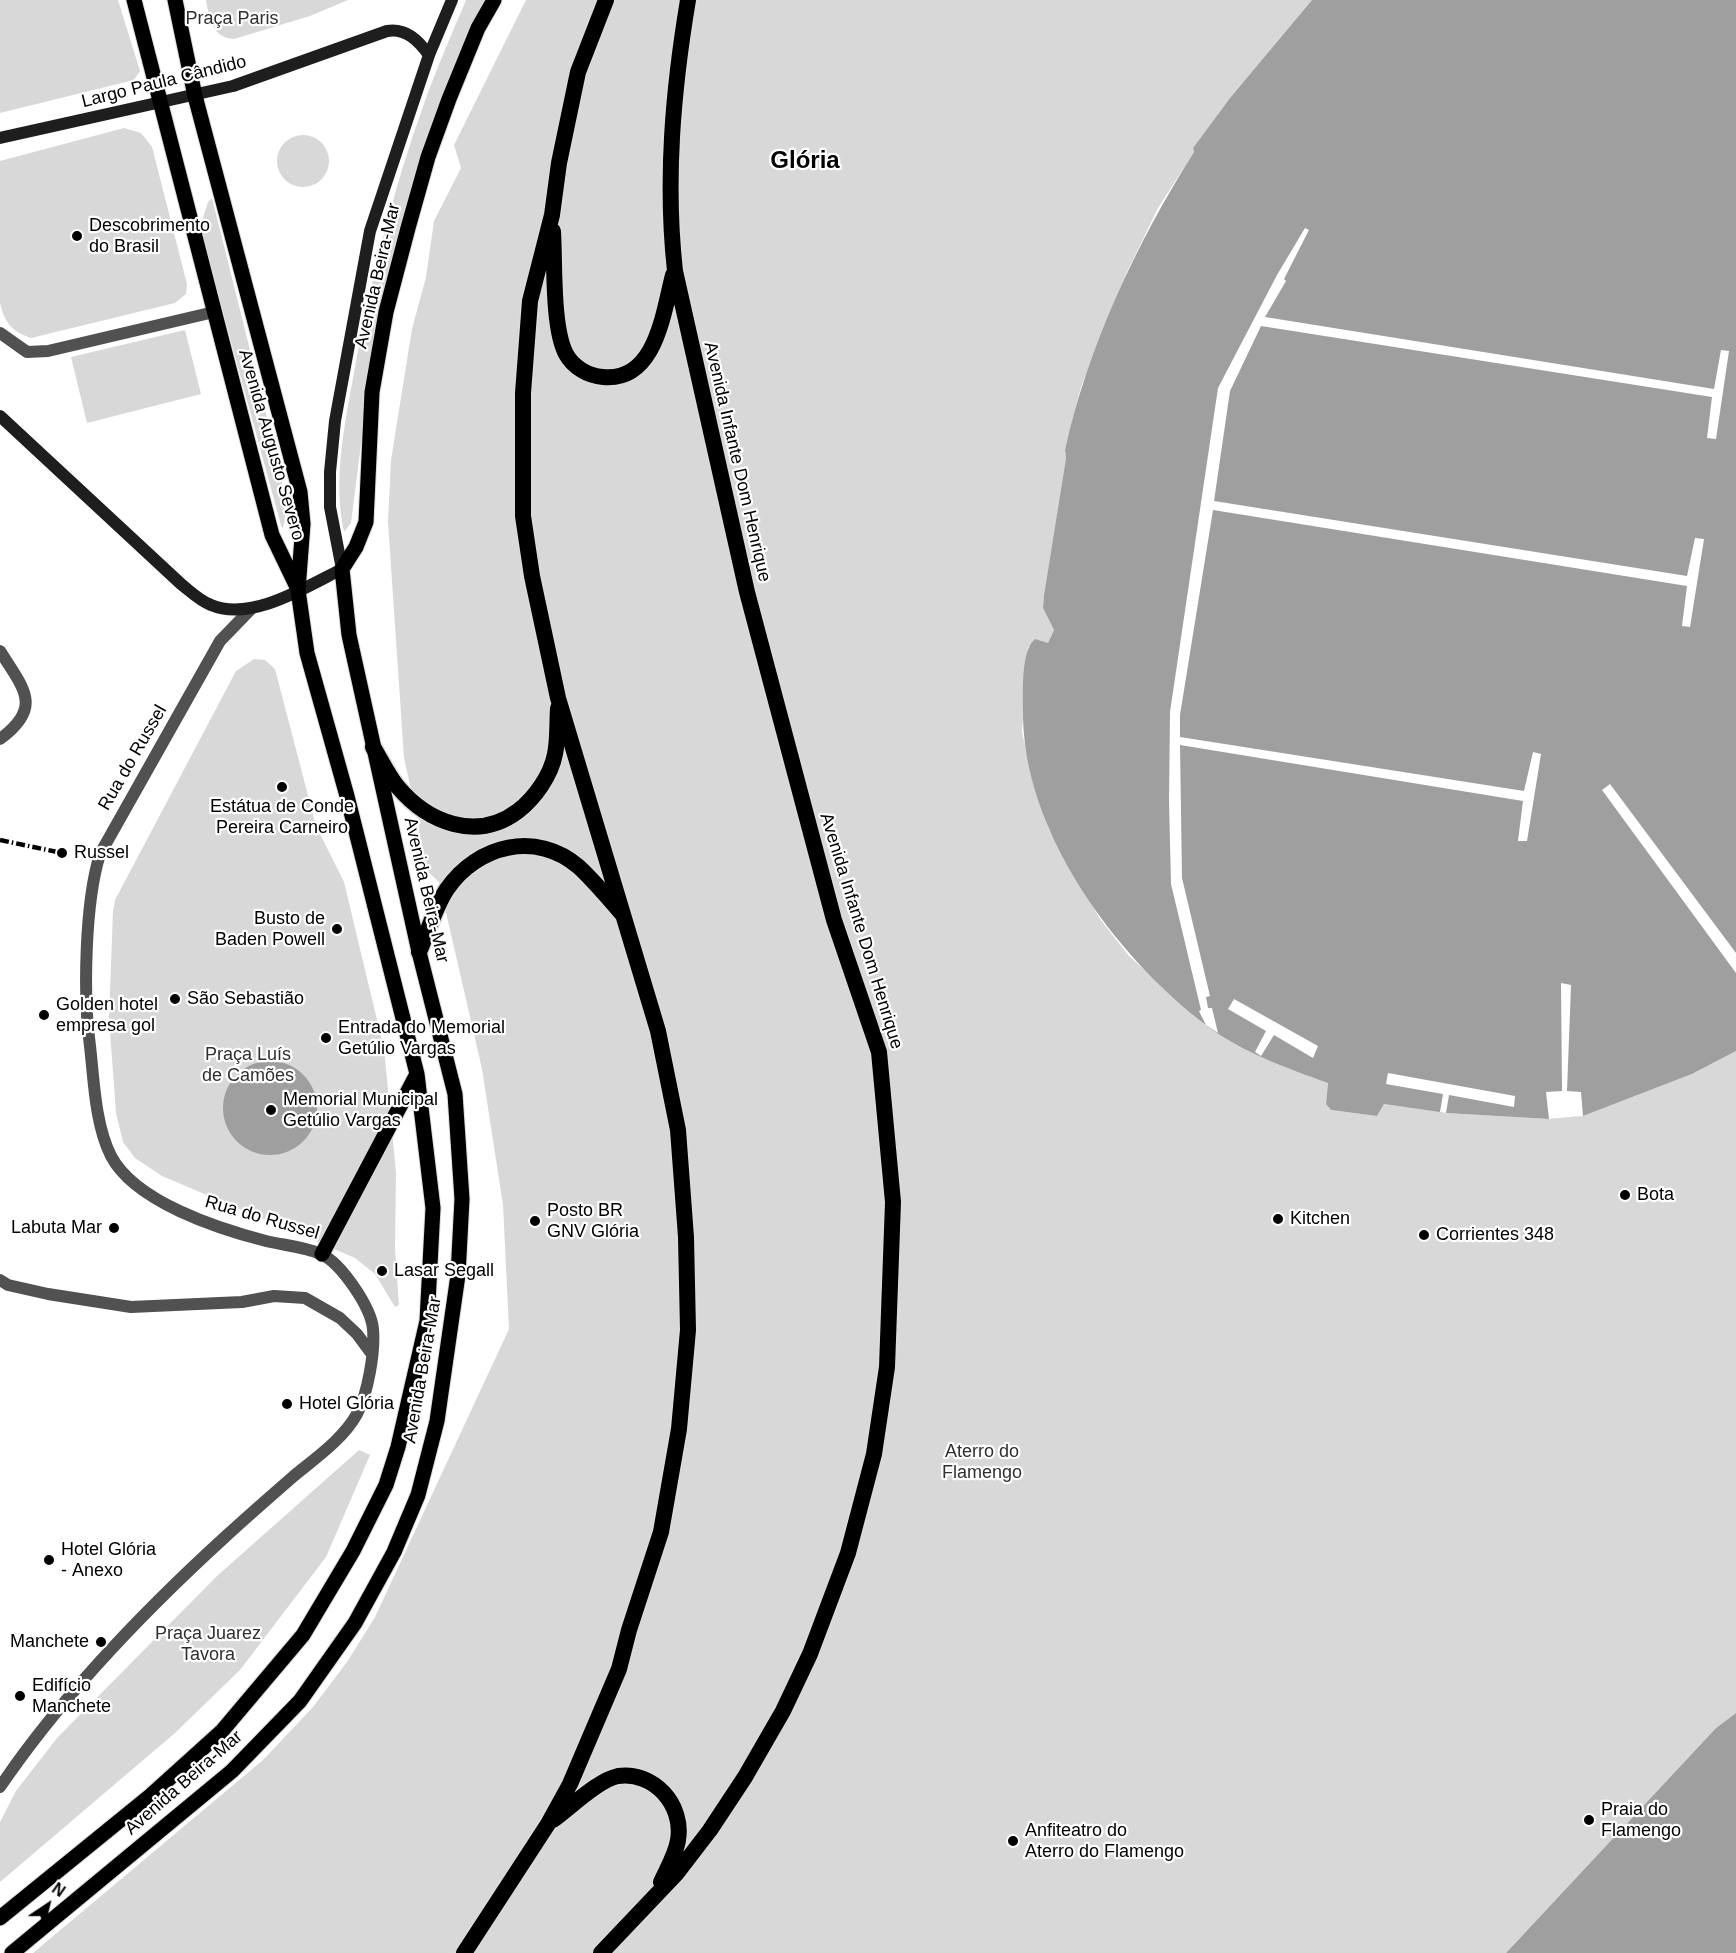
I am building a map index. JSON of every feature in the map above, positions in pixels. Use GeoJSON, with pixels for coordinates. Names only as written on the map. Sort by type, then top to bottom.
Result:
{"type":"FeatureCollection","features":[{"type":"Feature","properties":{"kind":"highway"},"geometry":{"type":"LineString","coordinates":[[464,1953],[548,1824],[570,1784],[619,1669],[629,1630],[661,1532],[679,1428],[687,1341],[686,1237],[678,1130],[658,1031],[626,918],[558,698],[530,566],[522,516],[521,454],[530,301],[552,215],[559,163],[578,72],[606,0]]}},
{"type":"Feature","properties":{"kind":"highway","name":"Avenida Infante Dom Henrique"},"geometry":{"type":"LineString","coordinates":[[601,1953],[677,1873],[710,1830],[745,1777],[783,1711],[810,1654],[848,1553],[874,1454],[887,1367],[893,1202],[879,1052],[834,920],[747,592],[675,271],[669,222],[670,163],[676,71],[688,0]]}},
{"type":"Feature","properties":{"kind":"highway"},"geometry":{"type":"LineString","coordinates":[[552,215],[559,328],[563,345],[574,364],[595,377],[610,378],[624,375],[638,367],[646,357],[657,336],[675,271]]}},
{"type":"Feature","properties":{"kind":"highway"},"geometry":{"type":"LineString","coordinates":[[373,747],[397,786],[416,804],[443,822],[462,828],[479,828],[514,814],[527,804],[540,788],[555,754],[558,698]]}},
{"type":"Feature","properties":{"kind":"highway"},"geometry":{"type":"LineString","coordinates":[[419,952],[445,891],[456,876],[474,860],[492,850],[514,846],[536,847],[556,853],[578,866],[626,918]]}},
{"type":"Feature","properties":{"kind":"highway"},"geometry":{"type":"LineString","coordinates":[[548,1824],[604,1782],[618,1776],[639,1778],[655,1784],[669,1798],[677,1817],[678,1839],[656,1894]]}},
{"type":"Feature","properties":{"kind":"main road","name":"Avenida Augusto Severo"},"geometry":{"type":"LineString","coordinates":[[134,0],[272,535],[298,590]]}},
{"type":"Feature","properties":{"kind":"main road","name":"Avenida Augusto Severo"},"geometry":{"type":"LineString","coordinates":[[176,0],[195,96],[300,492],[303,524],[298,590]]}},
{"type":"Feature","properties":{"kind":"main road","name":"Avenida Beira-Mar"},"geometry":{"type":"LineString","coordinates":[[12,1953],[232,1771],[300,1701],[355,1623],[394,1552],[414,1504],[437,1421],[458,1275],[462,1199],[455,1094],[419,952],[349,635],[342,569],[330,507],[330,471],[335,421],[370,231],[429,54],[452,0]]}},
{"type":"Feature","properties":{"kind":"main road","name":"Avenida Beira-Mar"},"geometry":{"type":"LineString","coordinates":[[342,569],[356,547],[366,522],[369,499],[372,392],[386,312],[408,228],[428,157],[448,99],[478,28],[494,0]]}},
{"type":"Feature","properties":{"kind":"main road","name":"Largo Paula Cândido"},"geometry":{"type":"LineString","coordinates":[[0,138],[233,86],[387,31],[396,30],[407,34],[419,42],[429,54]]}},
{"type":"Feature","properties":{"kind":"main road","name":"Rua do Russel"},"geometry":{"type":"LineString","coordinates":[[0,416],[198,597],[226,609],[251,609],[342,569]]}},
{"type":"Feature","properties":{"kind":"main road","name":"Avenida Beira-Mar"},"geometry":{"type":"LineString","coordinates":[[0,1918],[150,1796],[222,1731],[303,1635],[353,1551],[387,1485],[427,1321],[433,1208],[417,1074],[347,796],[307,653],[298,590]]}},
{"type":"Feature","properties":{"kind":"main road"},"geometry":{"type":"LineString","coordinates":[[322,1254],[417,1074]]}},
{"type":"Feature","properties":{"kind":"street"},"geometry":{"type":"LineString","coordinates":[[0,333],[27,352],[48,351],[214,312]]}},
{"type":"Feature","properties":{"kind":"street","name":"Rua do Russel"},"geometry":{"type":"LineString","coordinates":[[0,1787],[37,1734],[172,1589],[258,1507],[338,1439],[358,1413],[368,1384],[372,1321],[362,1299],[339,1269],[322,1254],[260,1239],[192,1217],[146,1191],[123,1172],[112,1157],[103,1137],[86,1014],[90,926],[95,872],[100,854],[220,641],[251,609]]}},
{"type":"Feature","properties":{"kind":"street"},"geometry":{"type":"LineString","coordinates":[[0,651],[23,689],[28,702],[24,714],[0,739]]}},
{"type":"Feature","properties":{"kind":"street"},"geometry":{"type":"LineString","coordinates":[[0,1280],[8,1285],[48,1294],[131,1307],[242,1302],[274,1296],[305,1298],[340,1318],[357,1334],[371,1353]]}},
{"type":"Feature","properties":{"kind":"green space"},"geometry":{"type":"Polygon","coordinates":[[[0,0],[118,0],[140,71],[134,80],[0,113],[0,0]]]}},
{"type":"Feature","properties":{"kind":"green space","name":"Praça Paris"},"geometry":{"type":"Polygon","coordinates":[[[206,0],[348,0],[310,16],[234,39],[227,38],[216,31],[210,20],[206,0]]]}},
{"type":"Feature","properties":{"kind":"green space"},"geometry":{"type":"Polygon","coordinates":[[[466,0],[486,0],[449,88],[369,381],[351,523],[344,532],[340,494],[343,435],[375,273],[392,203],[413,135],[434,76],[466,0]]]}},
{"type":"Feature","properties":{"kind":"green space","name":"Aterro do Flamengo"},"geometry":{"type":"Polygon","coordinates":[[[526,0],[1312,0],[1230,98],[1193,148],[1194,152],[1158,208],[1127,272],[1081,387],[1065,450],[1066,458],[1044,595],[1043,608],[1054,630],[1048,643],[1028,647],[1022,732],[1049,829],[1100,919],[1129,956],[1206,1025],[1269,1060],[1328,1083],[1326,1104],[1331,1110],[1377,1116],[1384,1104],[1446,1113],[1549,1119],[1583,1116],[1692,1074],[1736,1051],[1736,1713],[1716,1728],[1506,1953],[33,1953],[263,1760],[313,1707],[347,1662],[375,1617],[509,1329],[503,1205],[482,1069],[439,882],[425,869],[420,859],[419,825],[404,758],[388,522],[391,460],[412,329],[426,277],[434,221],[461,168],[454,145],[526,0]]]}},
{"type":"Feature","properties":{"kind":"green space"},"geometry":{"type":"Polygon","coordinates":[[[124,128],[141,133],[152,147],[187,284],[186,294],[175,303],[31,338],[24,335],[10,325],[0,303],[0,161],[124,128]]]}},
{"type":"Feature","properties":{"kind":"green space"},"geometry":{"type":"Polygon","coordinates":[[[298,135],[308,135],[322,142],[329,161],[322,180],[308,187],[298,187],[288,183],[281,176],[277,166],[277,156],[281,146],[288,139],[298,135]]]}},
{"type":"Feature","properties":{"kind":"green space"},"geometry":{"type":"Polygon","coordinates":[[[212,198],[278,465],[285,505],[282,529],[200,227],[208,202],[212,198]]]}},
{"type":"Feature","properties":{"kind":"green space"},"geometry":{"type":"Polygon","coordinates":[[[185,330],[201,394],[87,423],[71,357],[185,330]]]}},
{"type":"Feature","properties":{"kind":"green space","name":"Praça Luís de Camões"},"geometry":{"type":"Polygon","coordinates":[[[254,659],[265,660],[275,669],[316,826],[344,882],[384,1049],[396,1172],[395,1249],[399,1305],[395,1307],[375,1274],[355,1258],[162,1176],[135,1158],[123,1142],[116,1113],[109,1018],[115,900],[236,671],[254,659]]]}},
{"type":"Feature","properties":{"kind":"green space","name":"Praça Juarez Tavora"},"geometry":{"type":"Polygon","coordinates":[[[359,1450],[370,1455],[326,1557],[240,1670],[175,1733],[0,1882],[0,1822],[16,1791],[57,1738],[217,1576],[359,1450]]]}},
{"type":"Feature","properties":{"kind":"shaded area"},"geometry":{"type":"Polygon","coordinates":[[[1312,0],[1736,0],[1736,1051],[1692,1074],[1583,1116],[1549,1119],[1446,1113],[1384,1104],[1377,1116],[1331,1110],[1326,1104],[1328,1083],[1265,1058],[1220,1035],[1172,996],[1138,963],[1107,926],[1079,886],[1056,843],[1038,799],[1027,754],[1023,709],[1025,661],[1030,644],[1035,639],[1048,643],[1054,630],[1043,608],[1066,458],[1065,450],[1087,372],[1101,334],[1134,258],[1194,152],[1193,148],[1230,98],[1312,0]]]}},
{"type":"Feature","properties":{"kind":"shaded area"},"geometry":{"type":"Polygon","coordinates":[[[270,1061],[288,1065],[303,1075],[313,1090],[317,1108],[313,1126],[303,1141],[288,1151],[270,1155],[252,1151],[237,1141],[227,1126],[223,1108],[227,1090],[237,1075],[252,1065],[270,1061]]]}},
{"type":"Feature","properties":{"kind":"shaded area"},"geometry":{"type":"Polygon","coordinates":[[[1736,1713],[1736,1953],[1506,1953],[1716,1728],[1736,1713]]]}},
{"type":"Feature","properties":{"kind":"pier"},"geometry":{"type":"Polygon","coordinates":[[[1305,228],[1309,230],[1284,279],[1286,281],[1265,317],[1714,389],[1721,350],[1729,351],[1716,439],[1707,438],[1712,397],[1261,326],[1230,391],[1214,501],[1687,576],[1695,538],[1704,539],[1690,627],[1682,626],[1687,586],[1213,510],[1180,715],[1180,737],[1524,791],[1533,752],[1541,754],[1527,841],[1518,841],[1523,801],[1180,745],[1182,878],[1210,996],[1206,997],[1208,1008],[1212,1008],[1218,1033],[1206,1025],[1199,1011],[1201,1010],[1171,884],[1170,712],[1218,388],[1277,275],[1305,228]]]}},
{"type":"Feature","properties":{"kind":"pier"},"geometry":{"type":"Polygon","coordinates":[[[1610,784],[1736,953],[1736,973],[1602,790],[1610,784]]]}},
{"type":"Feature","properties":{"kind":"pier"},"geometry":{"type":"Polygon","coordinates":[[[1561,983],[1571,985],[1567,1091],[1581,1092],[1583,1116],[1549,1119],[1546,1092],[1562,1091],[1561,983]]]}},
{"type":"Feature","properties":{"kind":"pier"},"geometry":{"type":"Polygon","coordinates":[[[1234,999],[1318,1046],[1313,1058],[1274,1035],[1261,1056],[1255,1052],[1266,1031],[1228,1009],[1234,999]]]}},
{"type":"Feature","properties":{"kind":"pier"},"geometry":{"type":"Polygon","coordinates":[[[1388,1073],[1515,1096],[1514,1107],[1449,1095],[1446,1113],[1440,1112],[1443,1094],[1386,1084],[1388,1073]]]}},
{"type":"Feature","properties":{"kind":"railway"},"geometry":{"type":"LineString","coordinates":[[0,840],[62,853]]}},
{"type":"Feature","properties":{"kind":"place","name":"Descobrimento do Brasil"},"geometry":{"type":"Point","coordinates":[77,236]}},
{"type":"Feature","properties":{"kind":"place","name":"Estátua de Conde Pereira Carneiro"},"geometry":{"type":"Point","coordinates":[282,787]}},
{"type":"Feature","properties":{"kind":"place","name":"Russel"},"geometry":{"type":"Point","coordinates":[62,853]}},
{"type":"Feature","properties":{"kind":"place","name":"Busto de Baden Powell"},"geometry":{"type":"Point","coordinates":[337,929]}},
{"type":"Feature","properties":{"kind":"place","name":"São Sebastião"},"geometry":{"type":"Point","coordinates":[175,999]}},
{"type":"Feature","properties":{"kind":"place","name":"Golden hotel empresa gol"},"geometry":{"type":"Point","coordinates":[44,1015]}},
{"type":"Feature","properties":{"kind":"place","name":"Entrada do Memorial Getúlio Vargas"},"geometry":{"type":"Point","coordinates":[326,1038]}},
{"type":"Feature","properties":{"kind":"place","name":"Memorial Municipal Getúlio Vargas"},"geometry":{"type":"Point","coordinates":[271,1110]}},
{"type":"Feature","properties":{"kind":"place","name":"Bota"},"geometry":{"type":"Point","coordinates":[1625,1195]}},
{"type":"Feature","properties":{"kind":"place","name":"Kitchen"},"geometry":{"type":"Point","coordinates":[1278,1219]}},
{"type":"Feature","properties":{"kind":"place","name":"Posto BR GNV Glória"},"geometry":{"type":"Point","coordinates":[535,1221]}},
{"type":"Feature","properties":{"kind":"place","name":"Labuta Mar"},"geometry":{"type":"Point","coordinates":[114,1228]}},
{"type":"Feature","properties":{"kind":"place","name":"Corrientes 348"},"geometry":{"type":"Point","coordinates":[1424,1235]}},
{"type":"Feature","properties":{"kind":"place","name":"Lasar Segall"},"geometry":{"type":"Point","coordinates":[382,1271]}},
{"type":"Feature","properties":{"kind":"place","name":"Hotel Glória"},"geometry":{"type":"Point","coordinates":[287,1404]}},
{"type":"Feature","properties":{"kind":"place","name":"Hotel Glória - Anexo"},"geometry":{"type":"Point","coordinates":[49,1560]}},
{"type":"Feature","properties":{"kind":"place","name":"Manchete"},"geometry":{"type":"Point","coordinates":[101,1642]}},
{"type":"Feature","properties":{"kind":"place","name":"Edifício Manchete"},"geometry":{"type":"Point","coordinates":[20,1696]}},
{"type":"Feature","properties":{"kind":"place","name":"Praia do Flamengo"},"geometry":{"type":"Point","coordinates":[1589,1820]}},
{"type":"Feature","properties":{"kind":"place","name":"Anfiteatro do Aterro do Flamengo"},"geometry":{"type":"Point","coordinates":[1013,1841]}},
{"type":"Feature","properties":{"kind":"district","name":"Glória"},"geometry":{"type":"Point","coordinates":[805,161]}}]}
